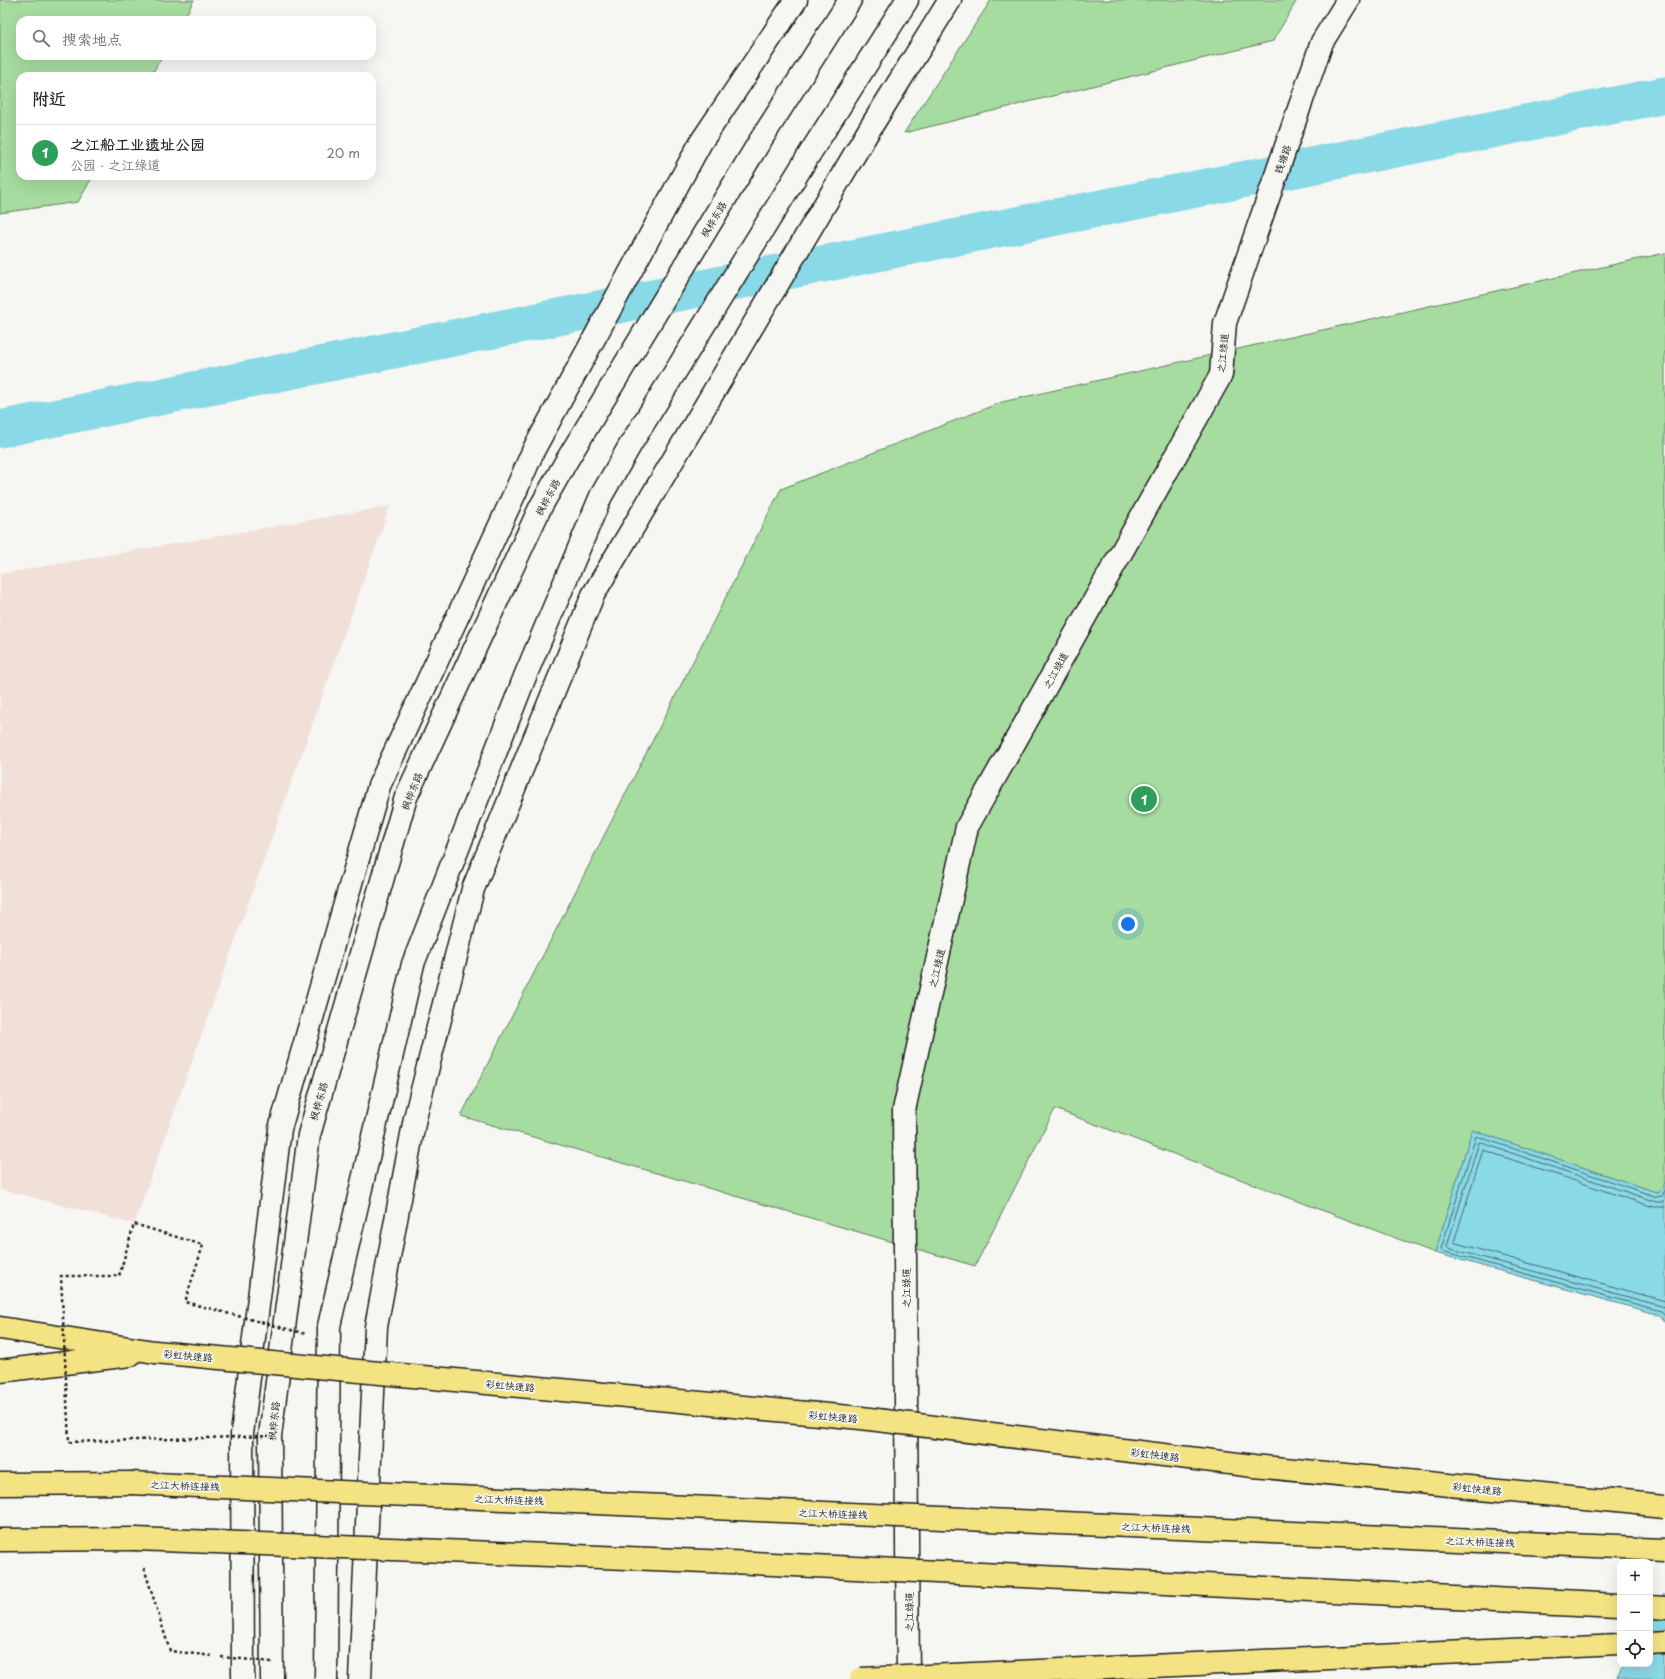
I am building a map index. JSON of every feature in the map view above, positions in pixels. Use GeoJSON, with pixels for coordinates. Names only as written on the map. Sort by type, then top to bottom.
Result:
{"type":"FeatureCollection","features":[{"type":"Feature","properties":{"kind":"highway"},"geometry":{"type":"LineString","coordinates":[[0,1328],[155,1352]]}},
{"type":"Feature","properties":{"kind":"highway","name":"彩虹快速路"},"geometry":{"type":"LineString","coordinates":[[0,1371],[155,1352],[861,1418],[1254,1466],[1665,1506]]}},
{"type":"Feature","properties":{"kind":"highway","name":"之江大桥连接线"},"geometry":{"type":"LineString","coordinates":[[0,1484],[130,1483],[1665,1549]]}},
{"type":"Feature","properties":{"kind":"highway"},"geometry":{"type":"LineString","coordinates":[[0,1540],[135,1539],[747,1563],[1617,1606]]}},
{"type":"Feature","properties":{"kind":"highway"},"geometry":{"type":"LineString","coordinates":[[1653,1607],[1665,1608]]}},
{"type":"Feature","properties":{"kind":"highway"},"geometry":{"type":"LineString","coordinates":[[1653,1644],[1665,1643]]}},
{"type":"Feature","properties":{"kind":"highway"},"geometry":{"type":"LineString","coordinates":[[861,1679],[1617,1645]]}},
{"type":"Feature","properties":{"kind":"main road"},"geometry":{"type":"LineString","coordinates":[[243,1679],[242,1434],[280,1129],[379,786],[508,509],[534,449],[701,142],[796,0]]}},
{"type":"Feature","properties":{"kind":"main road","name":"枫桦东路"},"geometry":{"type":"LineString","coordinates":[[272,1670],[270,1436],[309,1135],[406,797],[540,508],[567,460],[760,141],[850,0]]}},
{"type":"Feature","properties":{"kind":"main road"},"geometry":{"type":"LineString","coordinates":[[326,1679],[329,1326],[413,964],[532,659],[601,496],[632,442],[812,150],[908,0]]}},
{"type":"Feature","properties":{"kind":"main road"},"geometry":{"type":"LineString","coordinates":[[360,1679],[376,1327],[414,1118],[473,889],[593,595],[836,186],[950,0]]}},
{"type":"Feature","properties":{"kind":"main road","name":"钱塘路"},"geometry":{"type":"LineString","coordinates":[[1225,323],[1322,42],[1348,0]]}},
{"type":"Feature","properties":{"kind":"main road","name":"之江绿道"},"geometry":{"type":"LineString","coordinates":[[908,1679],[904,1110],[967,827],[1221,375],[1225,323]]}},
{"type":"Feature","properties":{"kind":"path"},"geometry":{"type":"LineString","coordinates":[[135,1539],[170,1651],[221,1657],[272,1670]]}},
{"type":"Feature","properties":{"kind":"shaded area"},"geometry":{"type":"Polygon","coordinates":[[[390,506],[134,1224],[0,1189],[0,574],[390,506]]]}},
{"type":"Feature","properties":{"kind":"green space"},"geometry":{"type":"Polygon","coordinates":[[[0,0],[194,0],[185,16],[16,16],[16,60],[160,60],[153,72],[16,72],[16,180],[91,180],[78,202],[0,213],[0,0]]]}},
{"type":"Feature","properties":{"kind":"green space"},"geometry":{"type":"Polygon","coordinates":[[[991,0],[1297,0],[1273,41],[904,133],[991,0]]]}},
{"type":"Feature","properties":{"kind":"green space"},"geometry":{"type":"Polygon","coordinates":[[[1665,253],[1665,1182],[1659,1193],[1472,1130],[1435,1253],[1055,1109],[975,1266],[461,1116],[781,489],[1002,402],[1665,253]]]}},
{"type":"Feature","properties":{"kind":"water"},"geometry":{"type":"Polygon","coordinates":[[[1472,1130],[1659,1193],[1665,1182],[1665,1322],[1660,1315],[1435,1253],[1472,1130]]]}},
{"type":"Feature","properties":{"kind":"water"},"geometry":{"type":"Polygon","coordinates":[[[1665,1593],[1665,1679],[1618,1679],[1624,1667],[1653,1667],[1653,1615],[1665,1593]]]}},
{"type":"Feature","properties":{"kind":"waterway"},"geometry":{"type":"LineString","coordinates":[[0,429],[1665,95]]}},
{"type":"Feature","properties":{"kind":"place","name":"之江船工业遗址公园"},"geometry":{"type":"Point","coordinates":[1144,799]}}]}
